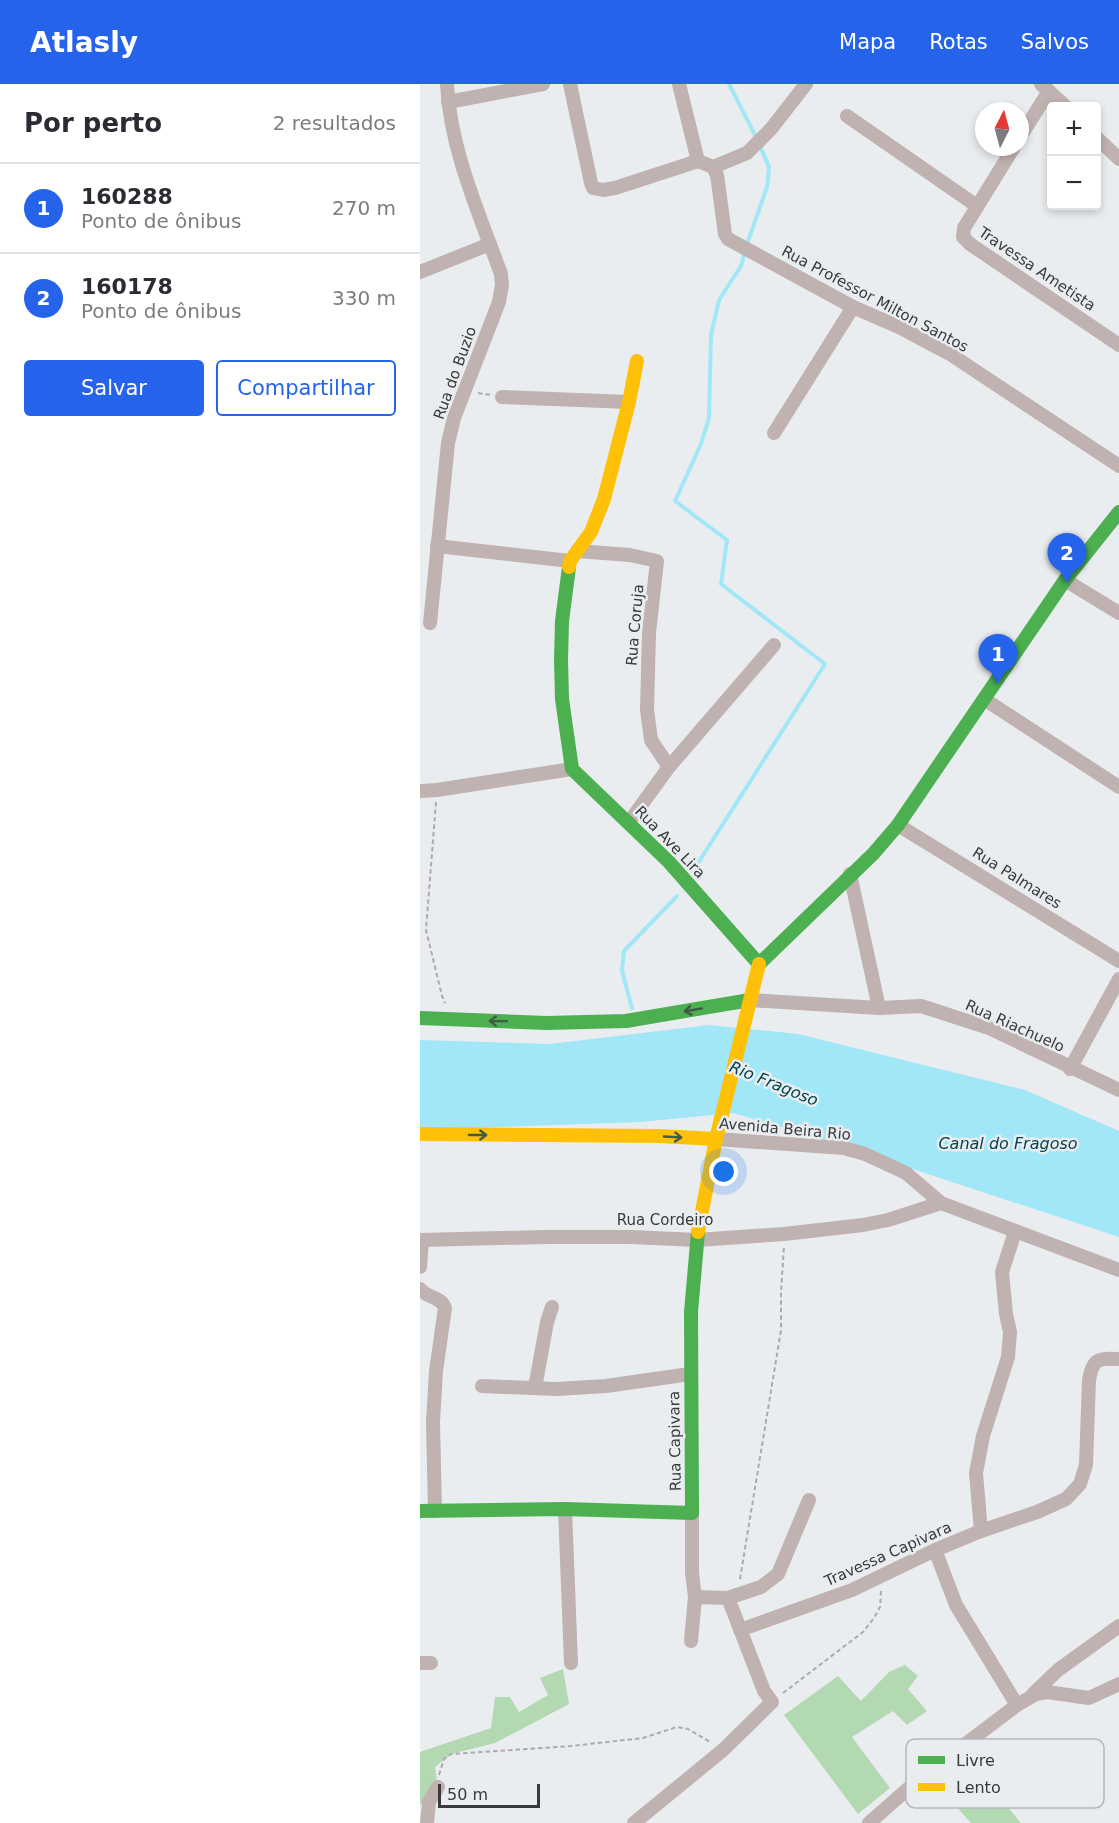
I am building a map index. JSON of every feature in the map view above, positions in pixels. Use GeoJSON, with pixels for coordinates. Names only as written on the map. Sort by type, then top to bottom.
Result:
{"type":"FeatureCollection","features":[{"type":"Feature","properties":{"kind":"main road"},"geometry":{"type":"LineString","coordinates":[[572,770],[562,699],[562,621],[574,556],[591,532],[604,499],[637,361]]}},
{"type":"Feature","properties":{"kind":"main road"},"geometry":{"type":"LineString","coordinates":[[716,1139],[759,964],[873,854],[898,825],[1065,580],[1119,512]]}},
{"type":"Feature","properties":{"kind":"main road","name":"Rua Ave Lira"},"geometry":{"type":"LineString","coordinates":[[572,770],[629,822],[687,881],[759,964]]}},
{"type":"Feature","properties":{"kind":"main road"},"geometry":{"type":"LineString","coordinates":[[420,1018],[546,1023],[626,1021],[749,1006]]}},
{"type":"Feature","properties":{"kind":"main road","name":"Avenida Beira Rio"},"geometry":{"type":"LineString","coordinates":[[420,1134],[659,1136],[716,1139]]}},
{"type":"Feature","properties":{"kind":"main road","name":"Rua Capivara"},"geometry":{"type":"LineString","coordinates":[[692,1514],[691,1303],[697,1240],[716,1139]]}},
{"type":"Feature","properties":{"kind":"main road"},"geometry":{"type":"LineString","coordinates":[[420,1511],[565,1509],[692,1514]]}},
{"type":"Feature","properties":{"kind":"street","name":"Rua do Buzio"},"geometry":{"type":"LineString","coordinates":[[429,623],[448,443],[454,418],[499,302],[502,285],[501,274],[461,159],[448,102],[447,84]]}},
{"type":"Feature","properties":{"kind":"street"},"geometry":{"type":"LineString","coordinates":[[448,102],[543,84]]}},
{"type":"Feature","properties":{"kind":"street"},"geometry":{"type":"LineString","coordinates":[[570,84],[591,183],[594,188],[603,190],[698,161],[713,167],[747,153],[771,129],[806,84]]}},
{"type":"Feature","properties":{"kind":"street"},"geometry":{"type":"LineString","coordinates":[[679,84],[698,161]]}},
{"type":"Feature","properties":{"kind":"street"},"geometry":{"type":"LineString","coordinates":[[1029,119],[1045,87],[1061,102]]}},
{"type":"Feature","properties":{"kind":"street"},"geometry":{"type":"LineString","coordinates":[[847,116],[977,206]]}},
{"type":"Feature","properties":{"kind":"street"},"geometry":{"type":"LineString","coordinates":[[1101,142],[1119,159]]}},
{"type":"Feature","properties":{"kind":"street","name":"Travessa Ametista"},"geometry":{"type":"LineString","coordinates":[[1008,156],[964,228],[963,237],[1119,345]]}},
{"type":"Feature","properties":{"kind":"street","name":"Rua Professor Milton Santos"},"geometry":{"type":"LineString","coordinates":[[713,167],[717,175],[725,234],[736,244],[854,307],[950,354],[1119,466]]}},
{"type":"Feature","properties":{"kind":"street"},"geometry":{"type":"LineString","coordinates":[[420,272],[490,244]]}},
{"type":"Feature","properties":{"kind":"street"},"geometry":{"type":"LineString","coordinates":[[774,433],[854,307]]}},
{"type":"Feature","properties":{"kind":"street"},"geometry":{"type":"LineString","coordinates":[[502,397],[629,402]]}},
{"type":"Feature","properties":{"kind":"street"},"geometry":{"type":"LineString","coordinates":[[436,546],[574,556]]}},
{"type":"Feature","properties":{"kind":"street","name":"Rua Coruja"},"geometry":{"type":"LineString","coordinates":[[574,556],[630,555],[657,561],[649,633],[647,710],[651,740],[669,767]]}},
{"type":"Feature","properties":{"kind":"street"},"geometry":{"type":"LineString","coordinates":[[1065,580],[1119,613]]}},
{"type":"Feature","properties":{"kind":"street"},"geometry":{"type":"LineString","coordinates":[[629,822],[669,767],[774,645]]}},
{"type":"Feature","properties":{"kind":"street"},"geometry":{"type":"LineString","coordinates":[[984,699],[1119,787]]}},
{"type":"Feature","properties":{"kind":"street"},"geometry":{"type":"LineString","coordinates":[[420,791],[572,770]]}},
{"type":"Feature","properties":{"kind":"street","name":"Rua Palmares"},"geometry":{"type":"LineString","coordinates":[[898,825],[1119,961]]}},
{"type":"Feature","properties":{"kind":"street"},"geometry":{"type":"LineString","coordinates":[[850,874],[879,1008]]}},
{"type":"Feature","properties":{"kind":"street"},"geometry":{"type":"LineString","coordinates":[[1070,1069],[1119,979]]}},
{"type":"Feature","properties":{"kind":"street","name":"Rua Riachuelo"},"geometry":{"type":"LineString","coordinates":[[749,1006],[879,1008],[921,1006],[988,1028],[1070,1069],[1119,1090]]}},
{"type":"Feature","properties":{"kind":"street","name":"Avenida Beira Rio"},"geometry":{"type":"LineString","coordinates":[[716,1139],[844,1148],[906,1173],[941,1203],[1119,1270]]}},
{"type":"Feature","properties":{"kind":"street","name":"Rua Cordeiro"},"geometry":{"type":"LineString","coordinates":[[421,1240],[630,1237],[697,1240],[863,1226],[941,1203]]}},
{"type":"Feature","properties":{"kind":"street"},"geometry":{"type":"LineString","coordinates":[[981,1531],[976,1473],[983,1436],[1008,1357],[1010,1332],[1002,1272],[1015,1232]]}},
{"type":"Feature","properties":{"kind":"street"},"geometry":{"type":"LineString","coordinates":[[420,1267],[421,1240]]}},
{"type":"Feature","properties":{"kind":"street"},"geometry":{"type":"LineString","coordinates":[[420,1289],[445,1305],[435,1382],[433,1422],[435,1511]]}},
{"type":"Feature","properties":{"kind":"street"},"geometry":{"type":"LineString","coordinates":[[535,1388],[547,1322],[552,1307]]}},
{"type":"Feature","properties":{"kind":"street","name":"Travessa Capivara"},"geometry":{"type":"LineString","coordinates":[[740,1630],[852,1590],[935,1550],[981,1531],[1046,1509],[1066,1499],[1083,1477],[1088,1456],[1090,1374],[1095,1363],[1102,1359],[1119,1359]]}},
{"type":"Feature","properties":{"kind":"street"},"geometry":{"type":"LineString","coordinates":[[482,1386],[535,1388],[606,1386],[690,1374]]}},
{"type":"Feature","properties":{"kind":"street"},"geometry":{"type":"LineString","coordinates":[[420,1379],[435,1382]]}},
{"type":"Feature","properties":{"kind":"street"},"geometry":{"type":"LineString","coordinates":[[695,1598],[732,1597],[761,1587],[778,1574],[809,1500]]}},
{"type":"Feature","properties":{"kind":"street"},"geometry":{"type":"LineString","coordinates":[[565,1509],[571,1663]]}},
{"type":"Feature","properties":{"kind":"street","name":"Rua Capivara"},"geometry":{"type":"LineString","coordinates":[[691,1641],[695,1598],[692,1573],[692,1514]]}},
{"type":"Feature","properties":{"kind":"street"},"geometry":{"type":"LineString","coordinates":[[935,1550],[956,1605],[1023,1702]]}},
{"type":"Feature","properties":{"kind":"street"},"geometry":{"type":"LineString","coordinates":[[634,1823],[723,1750],[772,1702],[764,1691],[740,1630],[732,1597]]}},
{"type":"Feature","properties":{"kind":"street"},"geometry":{"type":"LineString","coordinates":[[973,1739],[1023,1702],[1058,1670],[1119,1626]]}},
{"type":"Feature","properties":{"kind":"street"},"geometry":{"type":"LineString","coordinates":[[1023,1702],[1047,1692],[1089,1698],[1119,1684]]}},
{"type":"Feature","properties":{"kind":"street"},"geometry":{"type":"LineString","coordinates":[[427,1823],[429,1802],[438,1787]]}},
{"type":"Feature","properties":{"kind":"street"},"geometry":{"type":"LineString","coordinates":[[869,1823],[906,1791]]}},
{"type":"Feature","properties":{"kind":"path"},"geometry":{"type":"LineString","coordinates":[[464,392],[502,397]]}},
{"type":"Feature","properties":{"kind":"path"},"geometry":{"type":"LineString","coordinates":[[437,790],[426,930],[442,996],[455,1020]]}},
{"type":"Feature","properties":{"kind":"path"},"geometry":{"type":"LineString","coordinates":[[732,1597],[781,1330],[784,1233]]}},
{"type":"Feature","properties":{"kind":"path"},"geometry":{"type":"LineString","coordinates":[[772,1702],[863,1632],[880,1607],[881,1577]]}},
{"type":"Feature","properties":{"kind":"path"},"geometry":{"type":"LineString","coordinates":[[438,1787],[441,1766],[451,1754],[571,1746],[644,1738],[677,1727],[688,1729],[723,1750]]}},
{"type":"Feature","properties":{"kind":"green space"},"geometry":{"type":"Polygon","coordinates":[[[905,1665],[918,1676],[908,1689],[927,1711],[907,1725],[893,1711],[852,1737],[890,1788],[858,1814],[784,1715],[838,1676],[861,1701],[889,1672],[905,1665]]]}},
{"type":"Feature","properties":{"kind":"green space"},"geometry":{"type":"Polygon","coordinates":[[[563,1669],[569,1704],[495,1743],[451,1754],[435,1767],[438,1787],[420,1805],[420,1752],[491,1728],[495,1697],[510,1697],[519,1712],[548,1695],[540,1678],[563,1669]]]}},
{"type":"Feature","properties":{"kind":"green space"},"geometry":{"type":"Polygon","coordinates":[[[958,1808],[1009,1808],[1021,1823],[971,1823],[958,1808]]]}},
{"type":"Feature","properties":{"kind":"water","name":"Canal do Fragoso"},"geometry":{"type":"Polygon","coordinates":[[[709,1025],[798,1034],[1025,1090],[1119,1131],[1119,1237],[834,1143],[733,1113],[641,1122],[420,1130],[420,1040],[550,1044],[709,1025]]]}},
{"type":"Feature","properties":{"kind":"waterway"},"geometry":{"type":"LineString","coordinates":[[729,84],[757,139]]}},
{"type":"Feature","properties":{"kind":"waterway"},"geometry":{"type":"LineString","coordinates":[[747,244],[767,187],[769,167],[760,146]]}},
{"type":"Feature","properties":{"kind":"waterway"},"geometry":{"type":"LineString","coordinates":[[693,871],[825,664],[721,584],[727,540],[675,501],[701,444],[709,418],[711,335],[719,300],[741,266],[745,252]]}},
{"type":"Feature","properties":{"kind":"waterway"},"geometry":{"type":"LineString","coordinates":[[632,1008],[622,971],[624,951],[677,896]]}},
{"type":"Feature","properties":{"kind":"traffic: fast"},"geometry":{"type":"LineString","coordinates":[[759,964],[873,854],[898,825],[1065,580],[1119,512]]}},
{"type":"Feature","properties":{"kind":"traffic: fast"},"geometry":{"type":"LineString","coordinates":[[569,567],[562,621],[561,660],[562,699],[572,769],[669,862],[759,964]]}},
{"type":"Feature","properties":{"kind":"traffic: fast"},"geometry":{"type":"LineString","coordinates":[[420,1018],[546,1023],[626,1021],[750,1000]]}},
{"type":"Feature","properties":{"kind":"traffic: fast"},"geometry":{"type":"LineString","coordinates":[[420,1511],[565,1509],[692,1513],[691,1312],[698,1232]]}},
{"type":"Feature","properties":{"kind":"traffic: slow"},"geometry":{"type":"LineString","coordinates":[[569,567],[570,561],[591,532],[604,499],[637,361]]}},
{"type":"Feature","properties":{"kind":"traffic: slow"},"geometry":{"type":"LineString","coordinates":[[698,1232],[716,1139],[759,964]]}},
{"type":"Feature","properties":{"kind":"traffic: slow"},"geometry":{"type":"LineString","coordinates":[[420,1134],[659,1136],[716,1139]]}},
{"type":"Feature","properties":{"kind":"place","name":"160178"},"geometry":{"type":"Point","coordinates":[1067,583]}},
{"type":"Feature","properties":{"kind":"place","name":"160288"},"geometry":{"type":"Point","coordinates":[998,684]}},
{"type":"Feature","properties":{"kind":"water label","name":"Rio Fragoso"},"geometry":{"type":"Point","coordinates":[774,1083]}}]}
